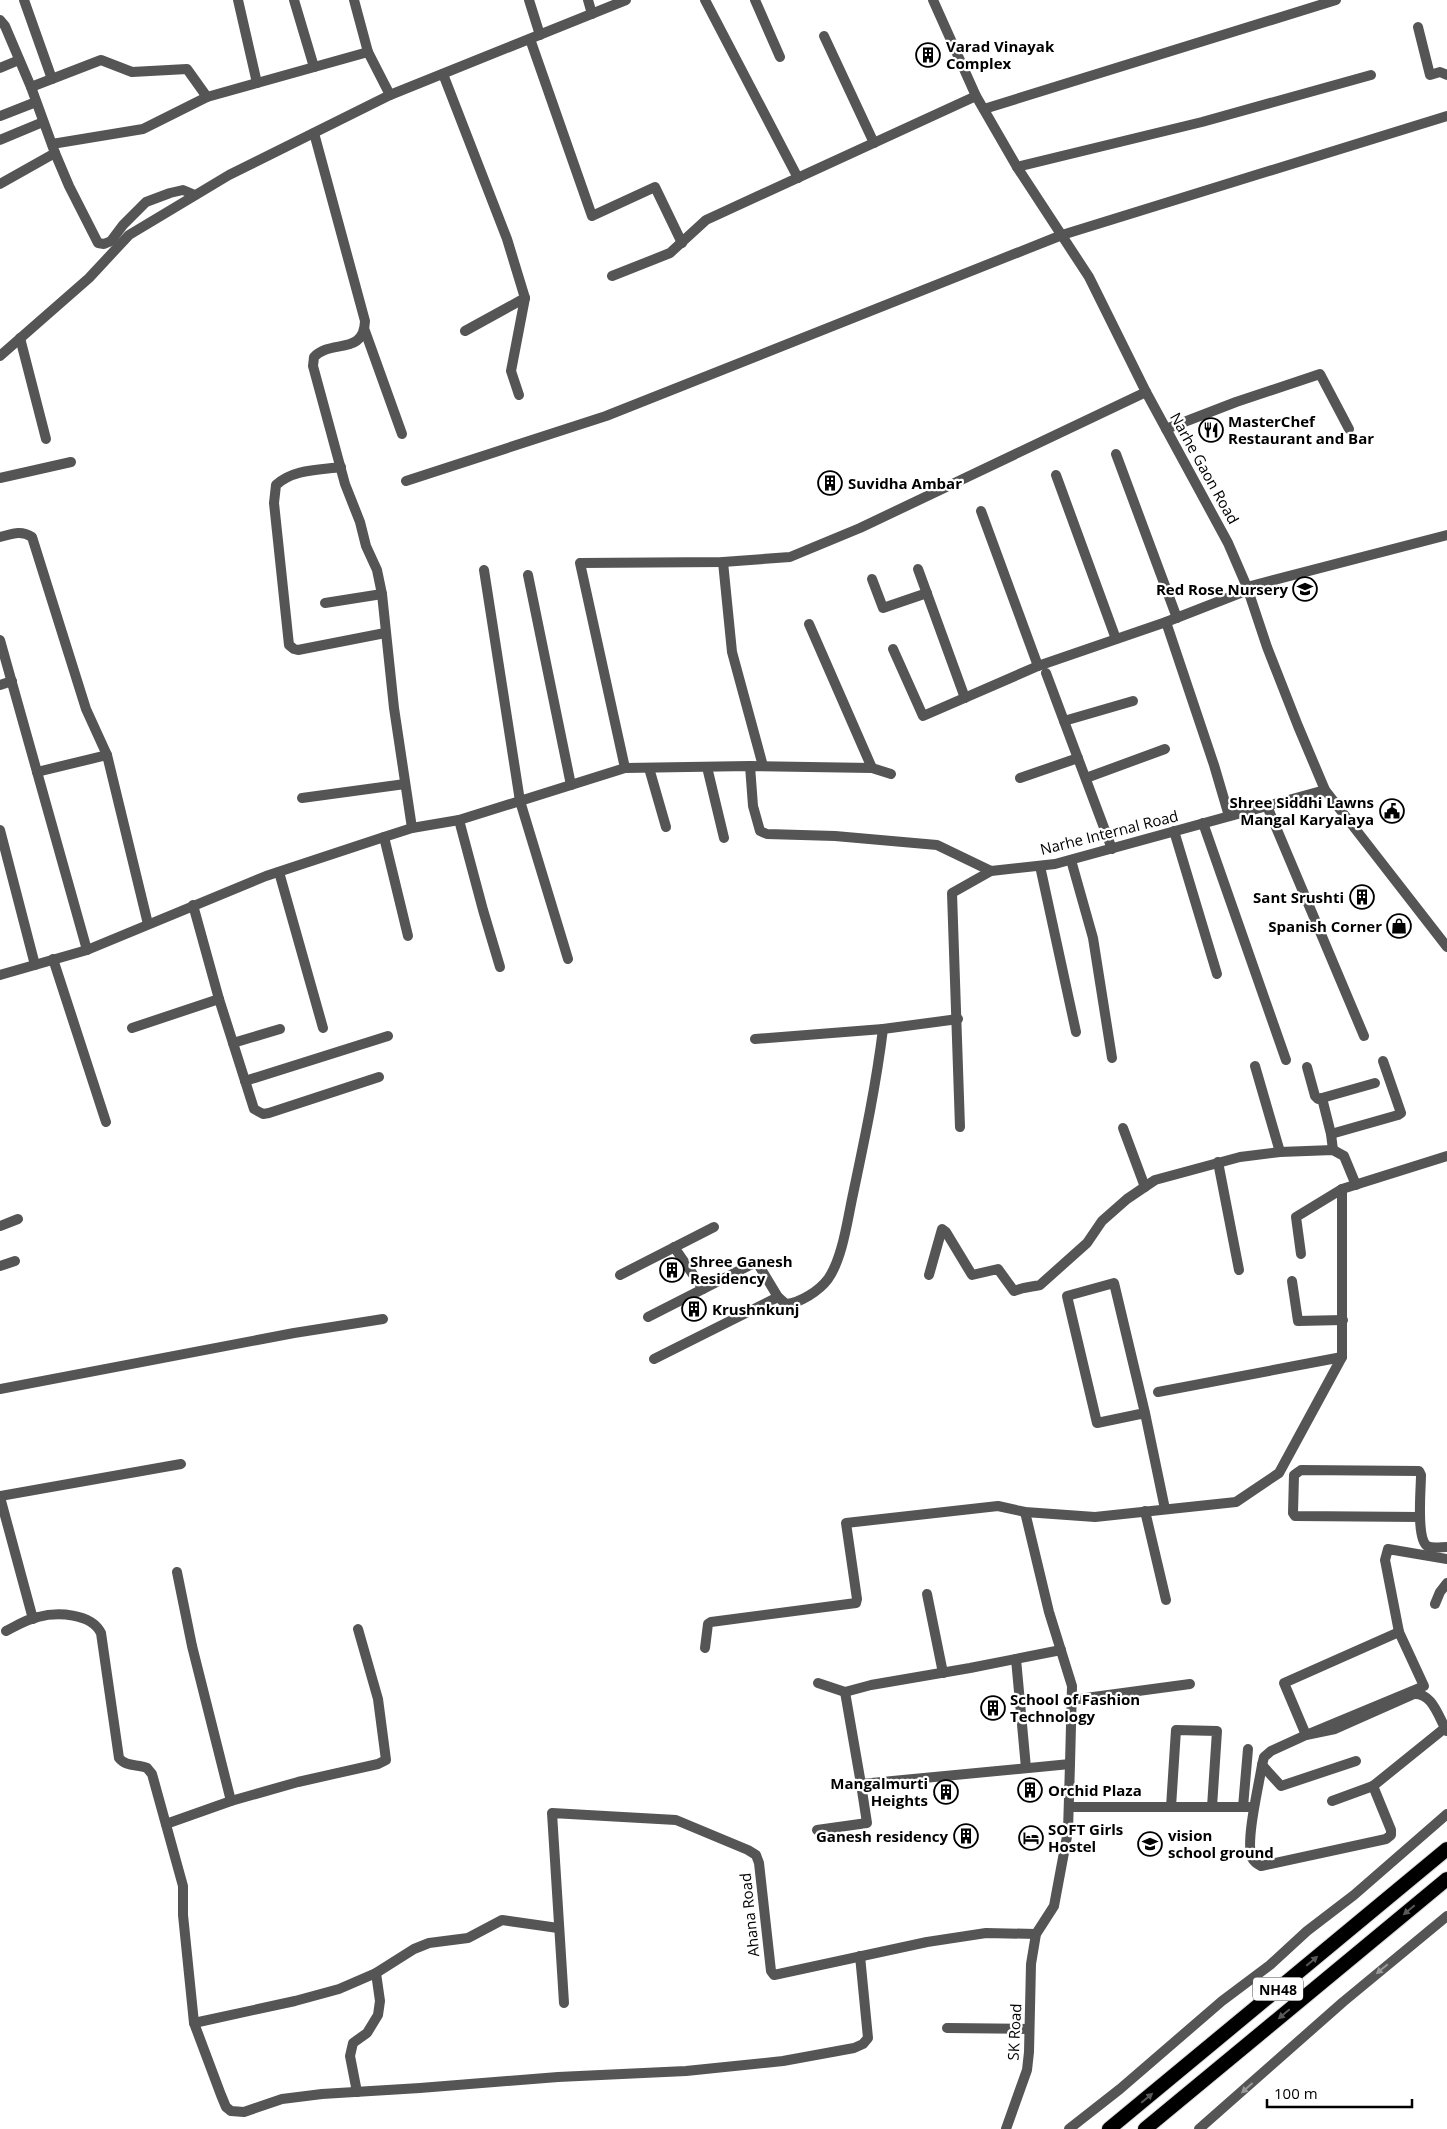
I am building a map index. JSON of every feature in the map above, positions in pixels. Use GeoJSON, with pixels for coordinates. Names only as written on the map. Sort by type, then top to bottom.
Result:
{"type":"FeatureCollection","features":[{"type":"Feature","properties":{"kind":"highway","name":"NH48"},"geometry":{"type":"LineString","coordinates":[[1109,2129],[1447,1849]]}},
{"type":"Feature","properties":{"kind":"highway","name":"NH48"},"geometry":{"type":"LineString","coordinates":[[1146,2129],[1447,1879]]}},
{"type":"Feature","properties":{"kind":"street"},"geometry":{"type":"LineString","coordinates":[[24,0],[52,79]]}},
{"type":"Feature","properties":{"kind":"street"},"geometry":{"type":"LineString","coordinates":[[238,0],[257,83]]}},
{"type":"Feature","properties":{"kind":"street"},"geometry":{"type":"LineString","coordinates":[[294,0],[314,67]]}},
{"type":"Feature","properties":{"kind":"street"},"geometry":{"type":"LineString","coordinates":[[354,0],[368,52],[390,95]]}},
{"type":"Feature","properties":{"kind":"street"},"geometry":{"type":"LineString","coordinates":[[529,0],[535,37],[592,216],[655,187],[682,243]]}},
{"type":"Feature","properties":{"kind":"street"},"geometry":{"type":"LineString","coordinates":[[588,0],[592,14]]}},
{"type":"Feature","properties":{"kind":"street"},"geometry":{"type":"LineString","coordinates":[[0,356],[89,278],[129,235],[229,175],[390,95],[626,0]]}},
{"type":"Feature","properties":{"kind":"street"},"geometry":{"type":"LineString","coordinates":[[705,0],[798,178]]}},
{"type":"Feature","properties":{"kind":"street"},"geometry":{"type":"LineString","coordinates":[[755,0],[780,57]]}},
{"type":"Feature","properties":{"kind":"street","name":"Narhe Gaon Road"},"geometry":{"type":"LineString","coordinates":[[933,0],[976,96],[1016,167],[1089,278],[1146,392],[1228,543],[1248,589],[1267,647],[1325,790],[1447,947]]}},
{"type":"Feature","properties":{"kind":"street"},"geometry":{"type":"LineString","coordinates":[[984,109],[1336,0]]}},
{"type":"Feature","properties":{"kind":"street"},"geometry":{"type":"LineString","coordinates":[[0,20],[5,26],[31,87],[53,149],[69,186],[98,243],[104,244],[111,241],[122,225],[146,202],[183,190],[195,196]]}},
{"type":"Feature","properties":{"kind":"street"},"geometry":{"type":"LineString","coordinates":[[1418,27],[1430,75],[1440,72],[1446,78]]}},
{"type":"Feature","properties":{"kind":"street"},"geometry":{"type":"LineString","coordinates":[[824,36],[874,143]]}},
{"type":"Feature","properties":{"kind":"street"},"geometry":{"type":"LineString","coordinates":[[0,184],[53,149],[143,129],[207,96],[368,52]]}},
{"type":"Feature","properties":{"kind":"street"},"geometry":{"type":"LineString","coordinates":[[0,68],[19,60]]}},
{"type":"Feature","properties":{"kind":"street"},"geometry":{"type":"LineString","coordinates":[[31,87],[101,60],[132,72],[187,69],[207,96]]}},
{"type":"Feature","properties":{"kind":"street"},"geometry":{"type":"LineString","coordinates":[[443,74],[507,239],[525,298],[511,371],[519,395]]}},
{"type":"Feature","properties":{"kind":"street"},"geometry":{"type":"LineString","coordinates":[[1016,167],[1202,122],[1371,75]]}},
{"type":"Feature","properties":{"kind":"street"},"geometry":{"type":"LineString","coordinates":[[612,276],[670,253],[706,220],[976,96]]}},
{"type":"Feature","properties":{"kind":"street"},"geometry":{"type":"LineString","coordinates":[[0,116],[36,102]]}},
{"type":"Feature","properties":{"kind":"street"},"geometry":{"type":"LineString","coordinates":[[406,481],[606,416],[1062,235],[1447,116]]}},
{"type":"Feature","properties":{"kind":"street"},"geometry":{"type":"LineString","coordinates":[[0,140],[43,122]]}},
{"type":"Feature","properties":{"kind":"street"},"geometry":{"type":"LineString","coordinates":[[314,133],[365,321],[365,331],[402,434]]}},
{"type":"Feature","properties":{"kind":"street"},"geometry":{"type":"LineString","coordinates":[[466,331],[525,298]]}},
{"type":"Feature","properties":{"kind":"street"},"geometry":{"type":"LineString","coordinates":[[365,331],[359,340],[321,352],[312,362],[342,467],[345,484],[360,522],[366,546],[377,570],[382,594],[385,633],[412,828]]}},
{"type":"Feature","properties":{"kind":"street"},"geometry":{"type":"LineString","coordinates":[[20,338],[46,439]]}},
{"type":"Feature","properties":{"kind":"street"},"geometry":{"type":"LineString","coordinates":[[1166,429],[1236,402],[1320,374],[1349,429]]}},
{"type":"Feature","properties":{"kind":"street"},"geometry":{"type":"LineString","coordinates":[[625,768],[580,563],[723,562],[790,557],[860,528],[1146,392]]}},
{"type":"Feature","properties":{"kind":"street"},"geometry":{"type":"LineString","coordinates":[[1116,454],[1177,618]]}},
{"type":"Feature","properties":{"kind":"street"},"geometry":{"type":"LineString","coordinates":[[0,478],[71,462]]}},
{"type":"Feature","properties":{"kind":"street"},"geometry":{"type":"LineString","coordinates":[[342,467],[293,474],[276,485],[274,503],[289,645],[298,650],[385,633]]}},
{"type":"Feature","properties":{"kind":"street"},"geometry":{"type":"LineString","coordinates":[[1056,475],[1116,639]]}},
{"type":"Feature","properties":{"kind":"street"},"geometry":{"type":"LineString","coordinates":[[981,511],[1038,666]]}},
{"type":"Feature","properties":{"kind":"street"},"geometry":{"type":"LineString","coordinates":[[0,537],[18,533],[26,533],[32,537],[86,709],[107,755],[148,924]]}},
{"type":"Feature","properties":{"kind":"street"},"geometry":{"type":"LineString","coordinates":[[893,650],[923,716],[1038,666],[1177,618],[1248,589],[1447,535]]}},
{"type":"Feature","properties":{"kind":"street"},"geometry":{"type":"LineString","coordinates":[[723,562],[732,652],[763,766]]}},
{"type":"Feature","properties":{"kind":"street"},"geometry":{"type":"LineString","coordinates":[[918,569],[965,698]]}},
{"type":"Feature","properties":{"kind":"street"},"geometry":{"type":"LineString","coordinates":[[484,570],[520,801],[568,959]]}},
{"type":"Feature","properties":{"kind":"street"},"geometry":{"type":"LineString","coordinates":[[528,575],[570,785]]}},
{"type":"Feature","properties":{"kind":"street"},"geometry":{"type":"LineString","coordinates":[[872,579],[883,608],[927,593]]}},
{"type":"Feature","properties":{"kind":"street"},"geometry":{"type":"LineString","coordinates":[[325,603],[382,594]]}},
{"type":"Feature","properties":{"kind":"street"},"geometry":{"type":"LineString","coordinates":[[1166,622],[1214,764],[1229,816]]}},
{"type":"Feature","properties":{"kind":"street"},"geometry":{"type":"LineString","coordinates":[[809,624],[872,768]]}},
{"type":"Feature","properties":{"kind":"street"},"geometry":{"type":"LineString","coordinates":[[0,640],[87,950]]}},
{"type":"Feature","properties":{"kind":"street"},"geometry":{"type":"LineString","coordinates":[[1046,673],[1112,849]]}},
{"type":"Feature","properties":{"kind":"street"},"geometry":{"type":"LineString","coordinates":[[0,684],[12,681]]}},
{"type":"Feature","properties":{"kind":"street"},"geometry":{"type":"LineString","coordinates":[[1064,721],[1134,700]]}},
{"type":"Feature","properties":{"kind":"street"},"geometry":{"type":"LineString","coordinates":[[1086,778],[1164,750]]}},
{"type":"Feature","properties":{"kind":"street"},"geometry":{"type":"LineString","coordinates":[[37,772],[107,755]]}},
{"type":"Feature","properties":{"kind":"street"},"geometry":{"type":"LineString","coordinates":[[1020,778],[1078,758]]}},
{"type":"Feature","properties":{"kind":"street"},"geometry":{"type":"LineString","coordinates":[[750,766],[753,806],[760,831],[767,834],[835,836],[937,845],[991,871]]}},
{"type":"Feature","properties":{"kind":"street"},"geometry":{"type":"LineString","coordinates":[[0,975],[87,950],[279,872],[384,837],[412,828],[459,820],[625,768],[763,766],[872,768],[891,774]]}},
{"type":"Feature","properties":{"kind":"street"},"geometry":{"type":"LineString","coordinates":[[707,767],[724,838]]}},
{"type":"Feature","properties":{"kind":"street"},"geometry":{"type":"LineString","coordinates":[[649,768],[666,827]]}},
{"type":"Feature","properties":{"kind":"street"},"geometry":{"type":"LineString","coordinates":[[302,798],[405,784]]}},
{"type":"Feature","properties":{"kind":"street","name":"Narhe Internal Road"},"geometry":{"type":"LineString","coordinates":[[991,871],[1040,866],[1071,860],[1325,790]]}},
{"type":"Feature","properties":{"kind":"street"},"geometry":{"type":"LineString","coordinates":[[1267,806],[1364,1036]]}},
{"type":"Feature","properties":{"kind":"street"},"geometry":{"type":"LineString","coordinates":[[459,820],[500,967]]}},
{"type":"Feature","properties":{"kind":"street"},"geometry":{"type":"LineString","coordinates":[[1203,823],[1286,1060]]}},
{"type":"Feature","properties":{"kind":"street"},"geometry":{"type":"LineString","coordinates":[[0,830],[35,965]]}},
{"type":"Feature","properties":{"kind":"street"},"geometry":{"type":"LineString","coordinates":[[1174,831],[1217,974]]}},
{"type":"Feature","properties":{"kind":"street"},"geometry":{"type":"LineString","coordinates":[[384,837],[408,936]]}},
{"type":"Feature","properties":{"kind":"street"},"geometry":{"type":"LineString","coordinates":[[1071,860],[1093,938],[1112,1058]]}},
{"type":"Feature","properties":{"kind":"street"},"geometry":{"type":"LineString","coordinates":[[1040,866],[1076,1032]]}},
{"type":"Feature","properties":{"kind":"street"},"geometry":{"type":"LineString","coordinates":[[960,1127],[958,1019],[952,894],[991,871]]}},
{"type":"Feature","properties":{"kind":"street"},"geometry":{"type":"LineString","coordinates":[[279,872],[323,1028]]}},
{"type":"Feature","properties":{"kind":"street"},"geometry":{"type":"LineString","coordinates":[[194,905],[219,999],[254,1110],[263,1114],[379,1076]]}},
{"type":"Feature","properties":{"kind":"street"},"geometry":{"type":"LineString","coordinates":[[53,959],[106,1122]]}},
{"type":"Feature","properties":{"kind":"street"},"geometry":{"type":"LineString","coordinates":[[132,1028],[219,999]]}},
{"type":"Feature","properties":{"kind":"street"},"geometry":{"type":"LineString","coordinates":[[755,1039],[883,1029],[958,1019]]}},
{"type":"Feature","properties":{"kind":"street"},"geometry":{"type":"LineString","coordinates":[[648,1317],[754,1263],[758,1264],[778,1297],[786,1304],[793,1304],[814,1292],[828,1279],[841,1248],[866,1132],[883,1029]]}},
{"type":"Feature","properties":{"kind":"street"},"geometry":{"type":"LineString","coordinates":[[233,1043],[280,1030]]}},
{"type":"Feature","properties":{"kind":"street"},"geometry":{"type":"LineString","coordinates":[[245,1081],[388,1036]]}},
{"type":"Feature","properties":{"kind":"street"},"geometry":{"type":"LineString","coordinates":[[1331,1134],[1401,1113],[1383,1061]]}},
{"type":"Feature","properties":{"kind":"street"},"geometry":{"type":"LineString","coordinates":[[1255,1066],[1280,1152]]}},
{"type":"Feature","properties":{"kind":"street"},"geometry":{"type":"LineString","coordinates":[[1307,1067],[1315,1096],[1318,1099],[1375,1083]]}},
{"type":"Feature","properties":{"kind":"street"},"geometry":{"type":"LineString","coordinates":[[1322,1098],[1333,1150]]}},
{"type":"Feature","properties":{"kind":"street"},"geometry":{"type":"LineString","coordinates":[[1123,1128],[1145,1188]]}},
{"type":"Feature","properties":{"kind":"street"},"geometry":{"type":"LineString","coordinates":[[929,1275],[942,1229],[946,1232],[972,1275],[998,1269],[1014,1291],[1028,1285],[1040,1285],[1087,1243],[1102,1221],[1127,1199],[1155,1180],[1240,1157],[1280,1152],[1333,1150],[1344,1156],[1356,1185]]}},
{"type":"Feature","properties":{"kind":"street"},"geometry":{"type":"LineString","coordinates":[[1301,1254],[1296,1217],[1342,1189],[1447,1156]]}},
{"type":"Feature","properties":{"kind":"street"},"geometry":{"type":"LineString","coordinates":[[1218,1162],[1239,1270]]}},
{"type":"Feature","properties":{"kind":"street"},"geometry":{"type":"LineString","coordinates":[[705,1648],[709,1623],[856,1603],[846,1522],[998,1506],[1024,1512],[1096,1517],[1236,1502],[1279,1472],[1342,1358],[1342,1189]]}},
{"type":"Feature","properties":{"kind":"street"},"geometry":{"type":"LineString","coordinates":[[0,1226],[18,1219]]}},
{"type":"Feature","properties":{"kind":"street"},"geometry":{"type":"LineString","coordinates":[[620,1276],[714,1227]]}},
{"type":"Feature","properties":{"kind":"street"},"geometry":{"type":"LineString","coordinates":[[674,1247],[703,1289]]}},
{"type":"Feature","properties":{"kind":"street"},"geometry":{"type":"LineString","coordinates":[[0,1266],[15,1261]]}},
{"type":"Feature","properties":{"kind":"street"},"geometry":{"type":"LineString","coordinates":[[1292,1281],[1298,1321],[1343,1320]]}},
{"type":"Feature","properties":{"kind":"street"},"geometry":{"type":"LineString","coordinates":[[1145,1413],[1097,1422],[1067,1296],[1114,1283],[1145,1413],[1165,1509]]}},
{"type":"Feature","properties":{"kind":"street"},"geometry":{"type":"LineString","coordinates":[[654,1359],[778,1297]]}},
{"type":"Feature","properties":{"kind":"street"},"geometry":{"type":"LineString","coordinates":[[0,1389],[294,1333],[383,1319]]}},
{"type":"Feature","properties":{"kind":"street"},"geometry":{"type":"LineString","coordinates":[[1158,1392],[1342,1358]]}},
{"type":"Feature","properties":{"kind":"street"},"geometry":{"type":"LineString","coordinates":[[33,1619],[0,1497],[181,1464]]}},
{"type":"Feature","properties":{"kind":"street"},"geometry":{"type":"LineString","coordinates":[[1420,1517],[1296,1516],[1293,1513],[1294,1475],[1301,1470],[1419,1471],[1421,1475],[1420,1517],[1423,1541],[1426,1545],[1433,1548],[1447,1546]]}},
{"type":"Feature","properties":{"kind":"street"},"geometry":{"type":"LineString","coordinates":[[1024,1512],[1072,1686],[1068,1831],[1054,1906],[1036,1934]]}},
{"type":"Feature","properties":{"kind":"street"},"geometry":{"type":"LineString","coordinates":[[1145,1512],[1166,1600]]}},
{"type":"Feature","properties":{"kind":"street"},"geometry":{"type":"LineString","coordinates":[[1373,1786],[1391,1830],[1391,1835],[1386,1839],[1261,1866],[1255,1863],[1251,1856],[1251,1826],[1264,1757],[1271,1751],[1306,1735],[1424,1686],[1399,1632],[1385,1560],[1388,1549],[1447,1558]]}},
{"type":"Feature","properties":{"kind":"street"},"geometry":{"type":"LineString","coordinates":[[177,1572],[192,1646],[230,1801]]}},
{"type":"Feature","properties":{"kind":"street"},"geometry":{"type":"LineString","coordinates":[[1436,1604],[1440,1592],[1447,1583]]}},
{"type":"Feature","properties":{"kind":"street"},"geometry":{"type":"LineString","coordinates":[[927,1594],[943,1673]]}},
{"type":"Feature","properties":{"kind":"street"},"geometry":{"type":"LineString","coordinates":[[6,1631],[44,1616],[73,1616],[90,1620],[99,1628],[120,1758],[123,1762],[130,1765],[147,1768],[152,1774],[182,1886],[183,1915],[194,2023],[226,2107],[231,2111],[244,2112],[282,2099],[322,2094],[558,2077],[686,2071],[782,2061],[854,2048],[863,2044],[868,2038],[860,1956]]}},
{"type":"Feature","properties":{"kind":"street"},"geometry":{"type":"LineString","coordinates":[[166,1824],[230,1801],[386,1760],[378,1700],[358,1629]]}},
{"type":"Feature","properties":{"kind":"street"},"geometry":{"type":"LineString","coordinates":[[1306,1735],[1284,1683],[1399,1632]]}},
{"type":"Feature","properties":{"kind":"street"},"geometry":{"type":"LineString","coordinates":[[818,1684],[845,1692],[871,1685],[1061,1650]]}},
{"type":"Feature","properties":{"kind":"street"},"geometry":{"type":"LineString","coordinates":[[1016,1659],[1026,1768]]}},
{"type":"Feature","properties":{"kind":"street"},"geometry":{"type":"LineString","coordinates":[[1071,1700],[1190,1684]]}},
{"type":"Feature","properties":{"kind":"street"},"geometry":{"type":"LineString","coordinates":[[817,1830],[867,1823],[845,1692]]}},
{"type":"Feature","properties":{"kind":"street"},"geometry":{"type":"LineString","coordinates":[[1306,1735],[1335,1729],[1414,1694],[1421,1693],[1428,1697],[1446,1730],[1373,1786],[1332,1801]]}},
{"type":"Feature","properties":{"kind":"street"},"geometry":{"type":"LineString","coordinates":[[1171,1807],[1176,1730],[1217,1731],[1212,1807]]}},
{"type":"Feature","properties":{"kind":"street"},"geometry":{"type":"LineString","coordinates":[[1068,1807],[1246,1807],[1248,1749]]}},
{"type":"Feature","properties":{"kind":"street"},"geometry":{"type":"LineString","coordinates":[[1262,1765],[1281,1786],[1356,1761]]}},
{"type":"Feature","properties":{"kind":"street"},"geometry":{"type":"LineString","coordinates":[[861,1784],[1070,1764]]}},
{"type":"Feature","properties":{"kind":"street","name":"Ahana Road"},"geometry":{"type":"LineString","coordinates":[[558,1928],[552,1813],[676,1820],[756,1855],[759,1863],[771,1971],[774,1975],[860,1956],[986,1933],[1036,1934]]}},
{"type":"Feature","properties":{"kind":"street"},"geometry":{"type":"LineString","coordinates":[[1070,2129],[1120,2089],[1222,2001],[1270,1965],[1307,1931],[1354,1895],[1447,1814]]}},
{"type":"Feature","properties":{"kind":"street"},"geometry":{"type":"LineString","coordinates":[[1199,2129],[1351,1996],[1447,1916]]}},
{"type":"Feature","properties":{"kind":"street"},"geometry":{"type":"LineString","coordinates":[[194,2023],[295,2002],[339,1989],[376,1973],[414,1948],[429,1943],[468,1938],[502,1920],[558,1928],[564,2003]]}},
{"type":"Feature","properties":{"kind":"street","name":"SK Road"},"geometry":{"type":"LineString","coordinates":[[1006,2129],[1027,2070],[1031,1964],[1036,1934]]}},
{"type":"Feature","properties":{"kind":"street"},"geometry":{"type":"LineString","coordinates":[[357,2092],[350,2056],[354,2043],[367,2033],[378,2015],[380,2000],[376,1973]]}},
{"type":"Feature","properties":{"kind":"street"},"geometry":{"type":"LineString","coordinates":[[947,2028],[1029,2029]]}},
{"type":"Feature","properties":{"kind":"place","name":"Varad Vinayak Complex"},"geometry":{"type":"Point","coordinates":[928,55]}},
{"type":"Feature","properties":{"kind":"place","name":"MasterChef Restaurant and Bar"},"geometry":{"type":"Point","coordinates":[1211,430]}},
{"type":"Feature","properties":{"kind":"place","name":"Suvidha Ambar"},"geometry":{"type":"Point","coordinates":[830,483]}},
{"type":"Feature","properties":{"kind":"place","name":"Red Rose Nursery"},"geometry":{"type":"Point","coordinates":[1305,589]}},
{"type":"Feature","properties":{"kind":"place","name":"Shree Siddhi Lawns Mangal Karyalaya"},"geometry":{"type":"Point","coordinates":[1392,811]}},
{"type":"Feature","properties":{"kind":"place","name":"Sant Srushti"},"geometry":{"type":"Point","coordinates":[1362,897]}},
{"type":"Feature","properties":{"kind":"place","name":"Spanish Corner"},"geometry":{"type":"Point","coordinates":[1399,926]}},
{"type":"Feature","properties":{"kind":"place","name":"Shree Ganesh Residency"},"geometry":{"type":"Point","coordinates":[672,1270]}},
{"type":"Feature","properties":{"kind":"place","name":"Krushnkunj"},"geometry":{"type":"Point","coordinates":[694,1309]}},
{"type":"Feature","properties":{"kind":"place","name":"School of Fashion Technology"},"geometry":{"type":"Point","coordinates":[993,1708]}},
{"type":"Feature","properties":{"kind":"place","name":"Orchid Plaza"},"geometry":{"type":"Point","coordinates":[1030,1790]}},
{"type":"Feature","properties":{"kind":"place","name":"Mangalmurti Heights"},"geometry":{"type":"Point","coordinates":[946,1792]}},
{"type":"Feature","properties":{"kind":"place","name":"Ganesh residency"},"geometry":{"type":"Point","coordinates":[966,1836]}},
{"type":"Feature","properties":{"kind":"place","name":"SOFT Girls Hostel"},"geometry":{"type":"Point","coordinates":[1031,1838]}},
{"type":"Feature","properties":{"kind":"place","name":"vision school ground"},"geometry":{"type":"Point","coordinates":[1150,1844]}}]}
